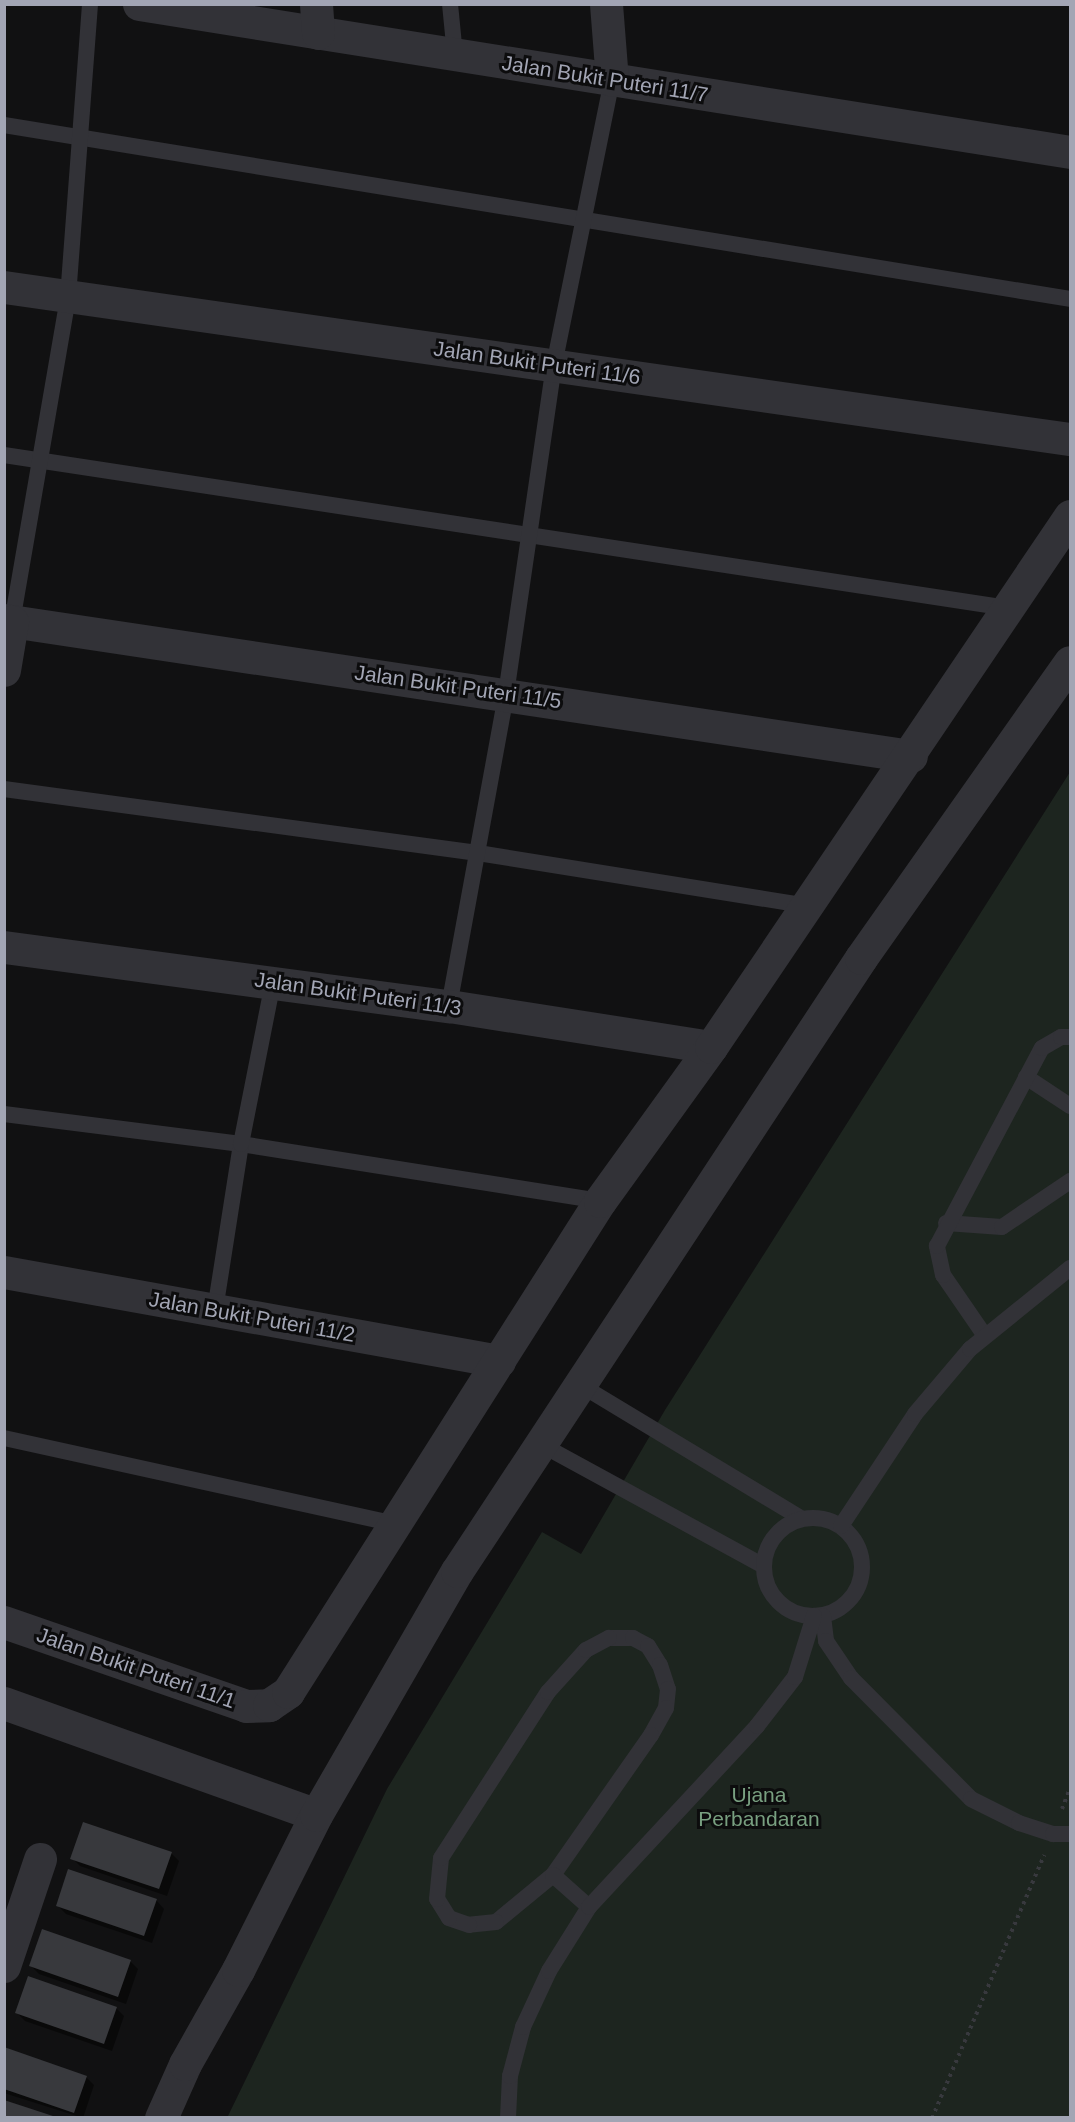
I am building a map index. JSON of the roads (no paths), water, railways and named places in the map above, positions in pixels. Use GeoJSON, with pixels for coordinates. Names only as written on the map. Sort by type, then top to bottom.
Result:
{"type":"FeatureCollection","features":[{"type":"Feature","properties":{"kind":"street"},"geometry":{"type":"LineString","coordinates":[[606,4],[612,80]]}},
{"type":"Feature","properties":{"kind":"street","name":"Jalan Bukit Puteri 11/7"},"geometry":{"type":"LineString","coordinates":[[152,6],[317,19],[455,55],[1071,153]]}},
{"type":"Feature","properties":{"kind":"street","name":"Jalan Bukit Puteri 11/6"},"geometry":{"type":"LineString","coordinates":[[4,287],[1071,439]]}},
{"type":"Feature","properties":{"kind":"street"},"geometry":{"type":"LineString","coordinates":[[394,1524],[600,1201],[711,1047],[808,906],[1071,516]]}},
{"type":"Feature","properties":{"kind":"street"},"geometry":{"type":"LineString","coordinates":[[4,670],[8,621]]}},
{"type":"Feature","properties":{"kind":"street","name":"Jalan Bukit Puteri 11/5"},"geometry":{"type":"LineString","coordinates":[[8,621],[911,756]]}},
{"type":"Feature","properties":{"kind":"street"},"geometry":{"type":"LineString","coordinates":[[161,2118],[184,2064],[238,1970],[316,1815],[457,1570],[582,1386],[861,958],[1071,662]]}},
{"type":"Feature","properties":{"kind":"street","name":"Jalan Bukit Puteri 11/3"},"geometry":{"type":"LineString","coordinates":[[4,947],[449,1006],[711,1047]]}},
{"type":"Feature","properties":{"kind":"street","name":"Jalan Bukit Puteri 11/2"},"geometry":{"type":"LineString","coordinates":[[4,1272],[499,1361]]}},
{"type":"Feature","properties":{"kind":"street","name":"Jalan Bukit Puteri 11/1"},"geometry":{"type":"LineString","coordinates":[[4,1622],[246,1706],[269,1705],[288,1692],[394,1524]]}},
{"type":"Feature","properties":{"kind":"street"},"geometry":{"type":"LineString","coordinates":[[4,1703],[316,1815]]}},
{"type":"Feature","properties":{"kind":"street"},"geometry":{"type":"LineString","coordinates":[[7,1948],[40,1859]]}},
{"type":"Feature","properties":{"kind":"lane"},"geometry":{"type":"LineString","coordinates":[[8,621],[40,461],[68,297],[90,4]]}},
{"type":"Feature","properties":{"kind":"lane"},"geometry":{"type":"LineString","coordinates":[[450,4],[455,55]]}},
{"type":"Feature","properties":{"kind":"lane"},"geometry":{"type":"LineString","coordinates":[[449,1006],[506,694],[554,365],[612,80]]}},
{"type":"Feature","properties":{"kind":"lane"},"geometry":{"type":"LineString","coordinates":[[4,125],[1071,299]]}},
{"type":"Feature","properties":{"kind":"lane"},"geometry":{"type":"LineString","coordinates":[[4,455],[1007,608]]}},
{"type":"Feature","properties":{"kind":"lane"},"geometry":{"type":"LineString","coordinates":[[4,789],[478,853],[808,906]]}},
{"type":"Feature","properties":{"kind":"lane"},"geometry":{"type":"LineString","coordinates":[[215,1310],[241,1144],[273,982]]}},
{"type":"Feature","properties":{"kind":"lane"},"geometry":{"type":"LineString","coordinates":[[985,1336],[940,1268],[937,1246],[946,1223],[1042,1048],[1061,1037],[1071,1037]]}},
{"type":"Feature","properties":{"kind":"lane"},"geometry":{"type":"LineString","coordinates":[[1026,1077],[1071,1106]]}},
{"type":"Feature","properties":{"kind":"lane"},"geometry":{"type":"LineString","coordinates":[[4,1114],[241,1144],[600,1201]]}},
{"type":"Feature","properties":{"kind":"lane"},"geometry":{"type":"LineString","coordinates":[[946,1223],[1002,1227],[1071,1181]]}},
{"type":"Feature","properties":{"kind":"lane"},"geometry":{"type":"LineString","coordinates":[[842,1526],[915,1414],[985,1336],[1071,1268]]}},
{"type":"Feature","properties":{"kind":"lane"},"geometry":{"type":"LineString","coordinates":[[582,1386],[801,1518]]}},
{"type":"Feature","properties":{"kind":"lane"},"geometry":{"type":"LineString","coordinates":[[4,1438],[394,1524]]}},
{"type":"Feature","properties":{"kind":"lane"},"geometry":{"type":"LineString","coordinates":[[542,1445],[762,1565]]}},
{"type":"Feature","properties":{"kind":"lane"},"geometry":{"type":"LineString","coordinates":[[801,1518],[822,1518],[842,1526],[855,1539],[862,1557],[862,1576],[855,1594],[841,1608],[819,1616],[794,1613],[777,1602],[766,1585],[762,1565],[768,1544],[782,1528],[801,1518]]}},
{"type":"Feature","properties":{"kind":"lane"},"geometry":{"type":"LineString","coordinates":[[819,1616],[826,1641],[850,1678],[971,1799],[1019,1823],[1053,1834],[1071,1834]]}},
{"type":"Feature","properties":{"kind":"lane"},"geometry":{"type":"LineString","coordinates":[[508,2118],[510,2076],[523,2027],[549,1971],[589,1907],[757,1726],[795,1677],[819,1616]]}},
{"type":"Feature","properties":{"kind":"lane"},"geometry":{"type":"LineString","coordinates":[[609,1638],[633,1638],[648,1646],[660,1665],[669,1689],[666,1707],[651,1735],[553,1875],[496,1922],[469,1925],[449,1918],[437,1899],[441,1858],[548,1692],[586,1650],[609,1638]]}},
{"type":"Feature","properties":{"kind":"lane"},"geometry":{"type":"LineString","coordinates":[[553,1875],[589,1907]]}},
{"type":"Feature","properties":{"kind":"park label","name":"Ujana Perbandaran"},"geometry":{"type":"Point","coordinates":[759,1807]}}]}
